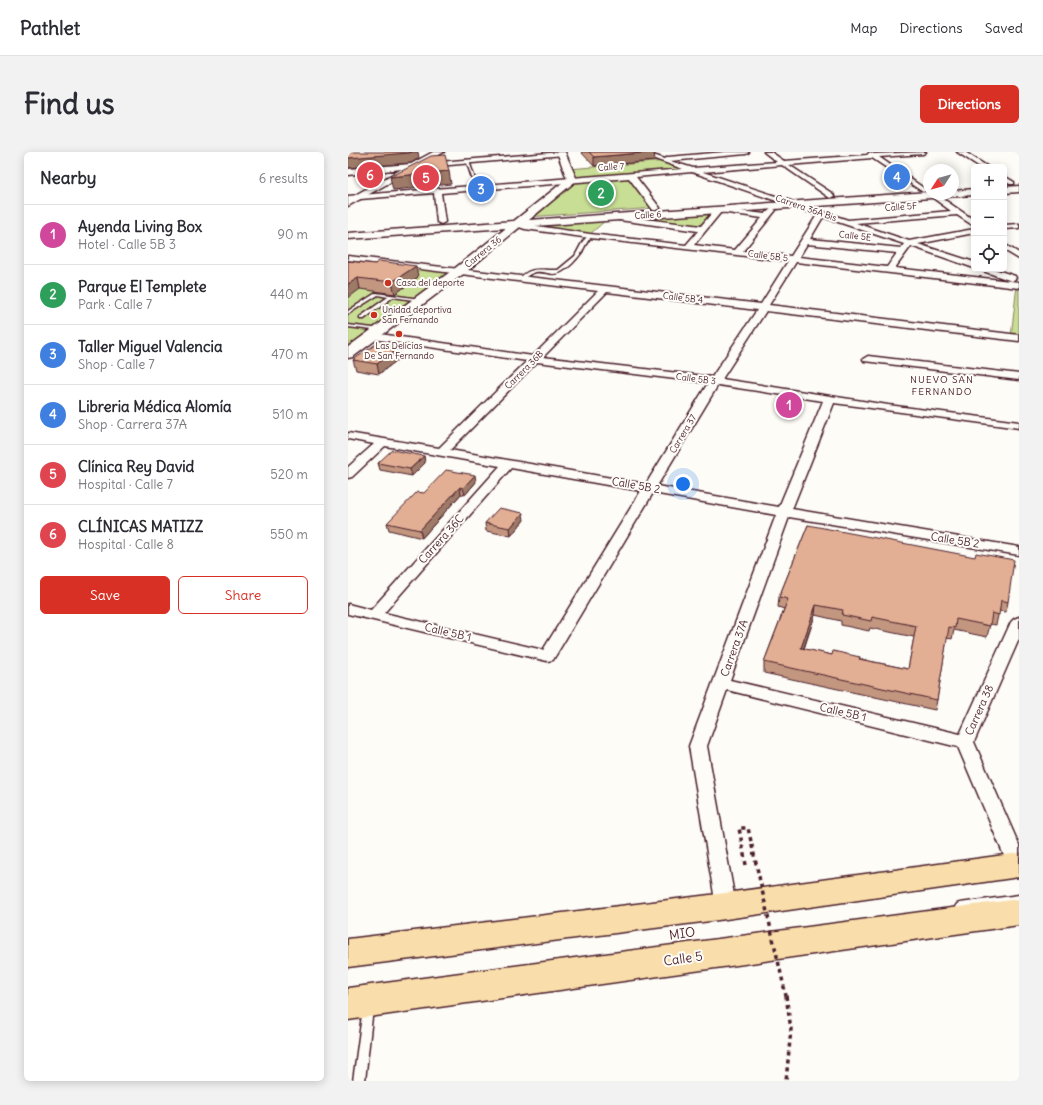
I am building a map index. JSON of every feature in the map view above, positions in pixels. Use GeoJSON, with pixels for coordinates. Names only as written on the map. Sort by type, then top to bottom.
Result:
{"type":"FeatureCollection","features":[{"type":"Feature","properties":{"kind":"main road"},"geometry":{"type":"LineString","coordinates":[[348,194],[427,152]]}},
{"type":"Feature","properties":{"kind":"main road"},"geometry":{"type":"LineString","coordinates":[[348,204],[440,152]]}},
{"type":"Feature","properties":{"kind":"main road"},"geometry":{"type":"LineString","coordinates":[[562,153],[572,180]]}},
{"type":"Feature","properties":{"kind":"main road"},"geometry":{"type":"LineString","coordinates":[[348,172],[415,166]]}},
{"type":"Feature","properties":{"kind":"main road","name":"Carrera 36"},"geometry":{"type":"LineString","coordinates":[[348,354],[458,272],[572,180]]}},
{"type":"Feature","properties":{"kind":"main road","name":"Calle 6"},"geometry":{"type":"LineString","coordinates":[[959,191],[971,189]]}},
{"type":"Feature","properties":{"kind":"main road","name":"Calle 6"},"geometry":{"type":"LineString","coordinates":[[348,236],[719,210],[830,196],[923,191]]}},
{"type":"Feature","properties":{"kind":"main road","name":"Calle 6"},"geometry":{"type":"LineString","coordinates":[[348,228],[656,208],[778,203],[797,205],[923,192]]}},
{"type":"Feature","properties":{"kind":"main road"},"geometry":{"type":"LineString","coordinates":[[348,953],[726,906],[1019,865]]}},
{"type":"Feature","properties":{"kind":"main road","name":"Calle 5"},"geometry":{"type":"LineString","coordinates":[[358,1003],[1019,912]]}},
{"type":"Feature","properties":{"kind":"street","name":"Carrera 36A Bis"},"geometry":{"type":"LineString","coordinates":[[638,152],[694,170],[778,203]]}},
{"type":"Feature","properties":{"kind":"street"},"geometry":{"type":"LineString","coordinates":[[661,160],[746,152]]}},
{"type":"Feature","properties":{"kind":"street"},"geometry":{"type":"LineString","coordinates":[[767,152],[830,196]]}},
{"type":"Feature","properties":{"kind":"street","name":"Calle 7"},"geometry":{"type":"LineString","coordinates":[[348,198],[783,163],[871,154],[923,152]]}},
{"type":"Feature","properties":{"kind":"street"},"geometry":{"type":"LineString","coordinates":[[960,152],[980,164]]}},
{"type":"Feature","properties":{"kind":"street"},"geometry":{"type":"LineString","coordinates":[[415,166],[562,153]]}},
{"type":"Feature","properties":{"kind":"street"},"geometry":{"type":"LineString","coordinates":[[871,154],[923,188]]}},
{"type":"Feature","properties":{"kind":"street"},"geometry":{"type":"LineString","coordinates":[[631,175],[656,208]]}},
{"type":"Feature","properties":{"kind":"street"},"geometry":{"type":"LineString","coordinates":[[437,190],[441,222]]}},
{"type":"Feature","properties":{"kind":"street"},"geometry":{"type":"LineString","coordinates":[[940,200],[971,222]]}},
{"type":"Feature","properties":{"kind":"street"},"geometry":{"type":"LineString","coordinates":[[737,252],[778,203]]}},
{"type":"Feature","properties":{"kind":"street","name":"Carrera 36A Bis"},"geometry":{"type":"LineString","coordinates":[[797,205],[971,264]]}},
{"type":"Feature","properties":{"kind":"street"},"geometry":{"type":"LineString","coordinates":[[688,247],[719,210],[767,216]]}},
{"type":"Feature","properties":{"kind":"street","name":"Carrera 37"},"geometry":{"type":"LineString","coordinates":[[547,656],[715,381],[764,308],[822,213]]}},
{"type":"Feature","properties":{"kind":"street","name":"Calle 5F"},"geometry":{"type":"LineString","coordinates":[[845,221],[958,213]]}},
{"type":"Feature","properties":{"kind":"street"},"geometry":{"type":"LineString","coordinates":[[612,217],[704,229]]}},
{"type":"Feature","properties":{"kind":"street","name":"Calle 5B 5"},"geometry":{"type":"LineString","coordinates":[[517,225],[590,236],[1019,285]]}},
{"type":"Feature","properties":{"kind":"street"},"geometry":{"type":"LineString","coordinates":[[1007,227],[1019,226]]}},
{"type":"Feature","properties":{"kind":"street"},"geometry":{"type":"LineString","coordinates":[[889,270],[909,243],[971,231]]}},
{"type":"Feature","properties":{"kind":"street","name":"Calle 5E"},"geometry":{"type":"LineString","coordinates":[[805,241],[902,251]]}},
{"type":"Feature","properties":{"kind":"street"},"geometry":{"type":"LineString","coordinates":[[1007,248],[1019,257]]}},
{"type":"Feature","properties":{"kind":"street","name":"Calle 5B 4"},"geometry":{"type":"LineString","coordinates":[[348,258],[1019,338]]}},
{"type":"Feature","properties":{"kind":"street"},"geometry":{"type":"LineString","coordinates":[[995,272],[1019,280]]}},
{"type":"Feature","properties":{"kind":"street","name":"Carrera 36B"},"geometry":{"type":"LineString","coordinates":[[442,452],[605,289]]}},
{"type":"Feature","properties":{"kind":"street","name":"Calle 5B 3"},"geometry":{"type":"LineString","coordinates":[[377,333],[535,359],[715,381],[896,409],[1019,425]]}},
{"type":"Feature","properties":{"kind":"street"},"geometry":{"type":"LineString","coordinates":[[868,359],[1019,377]]}},
{"type":"Feature","properties":{"kind":"street","name":"Carrera 37A"},"geometry":{"type":"LineString","coordinates":[[726,906],[698,746],[784,512],[830,398]]}},
{"type":"Feature","properties":{"kind":"street","name":"Calle 5B 2"},"geometry":{"type":"LineString","coordinates":[[348,436],[784,512],[1019,551]]}},
{"type":"Feature","properties":{"kind":"street"},"geometry":{"type":"LineString","coordinates":[[348,474],[383,442]]}},
{"type":"Feature","properties":{"kind":"street","name":"Carrera 36C"},"geometry":{"type":"LineString","coordinates":[[374,615],[509,464]]}},
{"type":"Feature","properties":{"kind":"street","name":"Calle 5B 1"},"geometry":{"type":"LineString","coordinates":[[348,609],[547,656]]}},
{"type":"Feature","properties":{"kind":"street","name":"Carrera 38"},"geometry":{"type":"LineString","coordinates":[[1019,622],[965,742],[1019,865]]}},
{"type":"Feature","properties":{"kind":"street","name":"Calle 5B 1"},"geometry":{"type":"LineString","coordinates":[[721,683],[965,742]]}},
{"type":"Feature","properties":{"kind":"lane"},"geometry":{"type":"LineString","coordinates":[[467,161],[474,178]]}},
{"type":"Feature","properties":{"kind":"lane"},"geometry":{"type":"LineString","coordinates":[[521,279],[533,269],[559,271],[577,255],[582,249],[583,242],[590,236]]}},
{"type":"Feature","properties":{"kind":"lane"},"geometry":{"type":"LineString","coordinates":[[348,313],[374,295],[379,294],[420,300]]}},
{"type":"Feature","properties":{"kind":"lane"},"geometry":{"type":"LineString","coordinates":[[362,318],[392,296]]}},
{"type":"Feature","properties":{"kind":"lane"},"geometry":{"type":"LineString","coordinates":[[348,326],[377,333]]}},
{"type":"Feature","properties":{"kind":"lane"},"geometry":{"type":"LineString","coordinates":[[949,908],[1019,899]]}},
{"type":"Feature","properties":{"kind":"lane"},"geometry":{"type":"LineString","coordinates":[[358,1003],[359,1081]]}},
{"type":"Feature","properties":{"kind":"path"},"geometry":{"type":"LineString","coordinates":[[746,865],[739,828],[748,828],[786,996],[791,1029],[786,1081]]}},
{"type":"Feature","properties":{"kind":"green space"},"geometry":{"type":"Polygon","coordinates":[[[666,161],[694,170],[632,175],[656,208],[527,217],[572,180],[568,169],[666,161]]]}},
{"type":"Feature","properties":{"kind":"green space"},"geometry":{"type":"Polygon","coordinates":[[[713,212],[703,228],[632,218],[713,212]]]}},
{"type":"Feature","properties":{"kind":"green space"},"geometry":{"type":"Polygon","coordinates":[[[606,220],[589,235],[531,227],[532,225],[606,220]]]}},
{"type":"Feature","properties":{"kind":"green space","name":"Unidad deportiva San Fernando"},"geometry":{"type":"Polygon","coordinates":[[[348,258],[458,272],[348,354],[348,258]]]}},
{"type":"Feature","properties":{"kind":"green space"},"geometry":{"type":"Polygon","coordinates":[[[1017,285],[1019,285],[1019,338],[1011,337],[1017,285]]]}},
{"type":"Feature","properties":{"kind":"building"},"geometry":{"type":"Polygon","coordinates":[[[348,152],[412,152],[348,158],[348,152]]]}},
{"type":"Feature","properties":{"kind":"building"},"geometry":{"type":"Polygon","coordinates":[[[589,152],[654,152],[594,157],[589,152]]]}},
{"type":"Feature","properties":{"kind":"building"},"geometry":{"type":"Polygon","coordinates":[[[445,155],[449,171],[390,177],[431,156],[445,155]]]}},
{"type":"Feature","properties":{"kind":"building"},"geometry":{"type":"Polygon","coordinates":[[[348,261],[375,264],[379,261],[416,266],[392,282],[358,278],[348,284],[348,261]]]}},
{"type":"Feature","properties":{"kind":"building"},"geometry":{"type":"Polygon","coordinates":[[[376,344],[399,348],[377,364],[353,360],[376,344]]]}},
{"type":"Feature","properties":{"kind":"building"},"geometry":{"type":"Polygon","coordinates":[[[392,450],[424,456],[410,469],[378,463],[392,450]]]}},
{"type":"Feature","properties":{"kind":"building"},"geometry":{"type":"Polygon","coordinates":[[[446,470],[475,475],[463,488],[460,487],[420,530],[387,523],[417,492],[424,493],[446,470]]]}},
{"type":"Feature","properties":{"kind":"building"},"geometry":{"type":"Polygon","coordinates":[[[499,508],[523,513],[510,528],[485,523],[499,508]]]}},
{"type":"Feature","properties":{"kind":"building"},"geometry":{"type":"Polygon","coordinates":[[[808,525],[975,557],[976,553],[1014,560],[1008,602],[1001,600],[999,615],[992,613],[990,626],[956,619],[955,628],[949,627],[937,700],[764,662],[788,599],[779,597],[808,525]],[[816,605],[801,648],[832,655],[833,651],[860,657],[859,659],[908,669],[916,626],[872,617],[871,621],[842,615],[843,610],[816,605]]]}},
{"type":"Feature","properties":{"kind":"place","name":"CLÍNICAS MATIZZ"},"geometry":{"type":"Point","coordinates":[370,175]}},
{"type":"Feature","properties":{"kind":"place","name":"Libreria Médica Alomía"},"geometry":{"type":"Point","coordinates":[897,177]}},
{"type":"Feature","properties":{"kind":"place","name":"Clínica Rey David"},"geometry":{"type":"Point","coordinates":[426,178]}},
{"type":"Feature","properties":{"kind":"place","name":"Taller Miguel Valencia"},"geometry":{"type":"Point","coordinates":[481,189]}},
{"type":"Feature","properties":{"kind":"place","name":"Parque El Templete"},"geometry":{"type":"Point","coordinates":[601,193]}},
{"type":"Feature","properties":{"kind":"place","name":"Casa del deporte"},"geometry":{"type":"Point","coordinates":[388,283]}},
{"type":"Feature","properties":{"kind":"place","name":"Unidad deportiva San Fernando"},"geometry":{"type":"Point","coordinates":[374,315]}},
{"type":"Feature","properties":{"kind":"place","name":"Las Delicias De San Fernando"},"geometry":{"type":"Point","coordinates":[399,334]}},
{"type":"Feature","properties":{"kind":"place","name":"Ayenda Living Box"},"geometry":{"type":"Point","coordinates":[789,405]}},
{"type":"Feature","properties":{"kind":"district","name":"NUEVO SAN FERNANDO"},"geometry":{"type":"Point","coordinates":[942,384]}}]}
